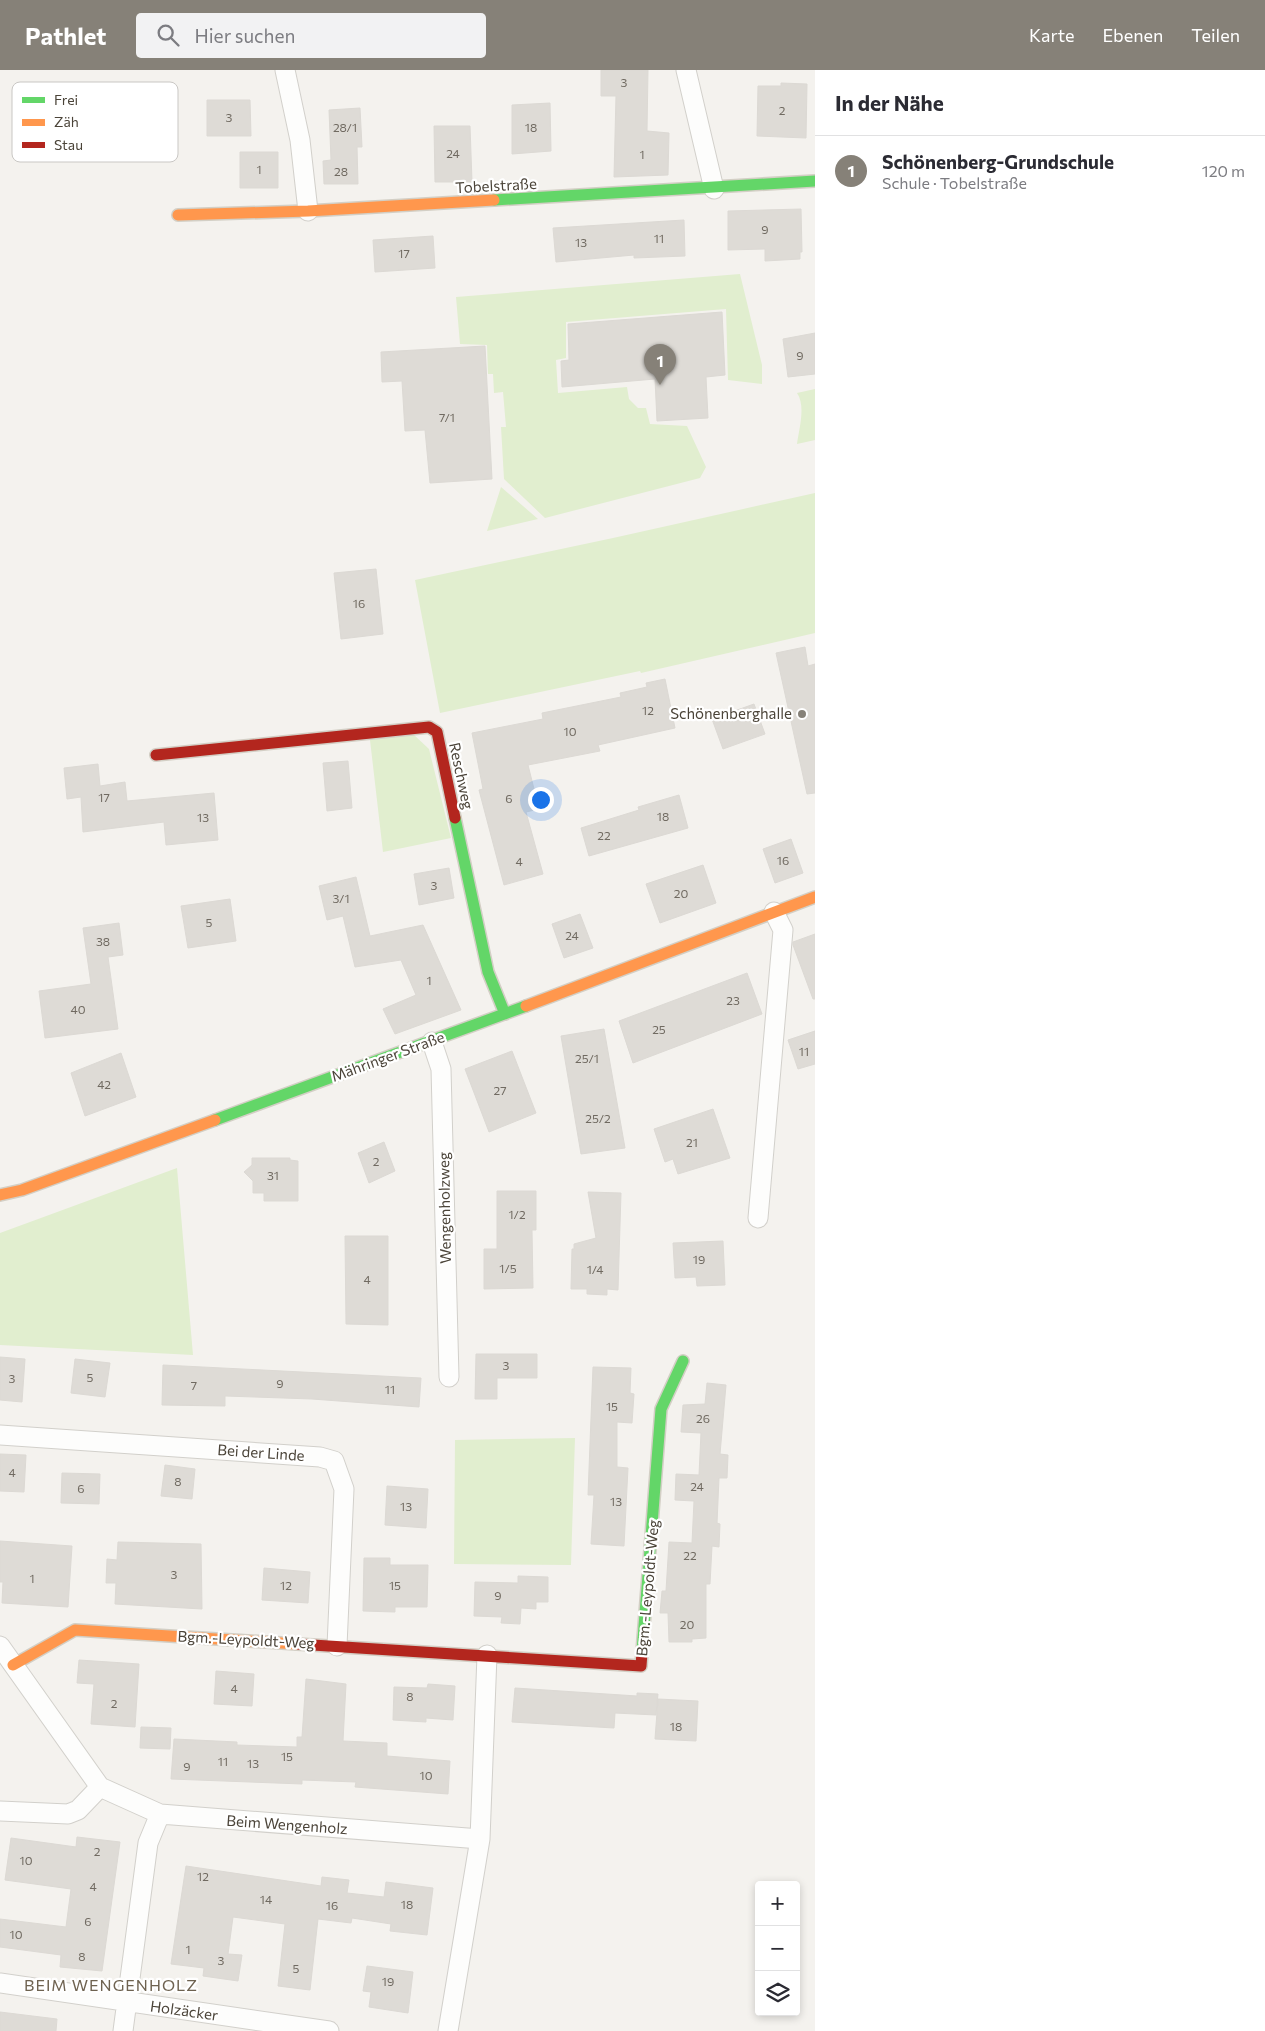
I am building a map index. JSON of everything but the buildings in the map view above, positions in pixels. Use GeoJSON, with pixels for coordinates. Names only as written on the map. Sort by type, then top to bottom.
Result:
{"type":"FeatureCollection","features":[{"type":"Feature","properties":{"kind":"street"},"geometry":{"type":"LineString","coordinates":[[285,70],[300,140],[308,212]]}},
{"type":"Feature","properties":{"kind":"street"},"geometry":{"type":"LineString","coordinates":[[686,70],[714,188]]}},
{"type":"Feature","properties":{"kind":"street","name":"Tobelstraße"},"geometry":{"type":"LineString","coordinates":[[178,215],[308,212],[815,181]]}},
{"type":"Feature","properties":{"kind":"street","name":"Reschweg"},"geometry":{"type":"LineString","coordinates":[[156,755],[429,727],[436,732],[488,972],[505,1014]]}},
{"type":"Feature","properties":{"kind":"street","name":"Mähringer Straße"},"geometry":{"type":"LineString","coordinates":[[0,1195],[22,1190],[432,1042],[815,898]]}},
{"type":"Feature","properties":{"kind":"street"},"geometry":{"type":"LineString","coordinates":[[758,1218],[783,930],[774,912]]}},
{"type":"Feature","properties":{"kind":"street","name":"Wengenholzweg"},"geometry":{"type":"LineString","coordinates":[[432,1042],[441,1069],[449,1376]]}},
{"type":"Feature","properties":{"kind":"street","name":"Bgm.-Leypoldt-Weg"},"geometry":{"type":"LineString","coordinates":[[13,1665],[75,1630],[641,1666],[661,1409],[682,1361]]}},
{"type":"Feature","properties":{"kind":"street","name":"Bei der Linde"},"geometry":{"type":"LineString","coordinates":[[0,1435],[320,1457],[334,1461],[344,1488],[337,1646]]}},
{"type":"Feature","properties":{"kind":"street"},"geometry":{"type":"LineString","coordinates":[[0,1646],[100,1787],[78,1810],[68,1814],[0,1811]]}},
{"type":"Feature","properties":{"kind":"street"},"geometry":{"type":"LineString","coordinates":[[448,2031],[480,1839],[488,1655]]}},
{"type":"Feature","properties":{"kind":"street","name":"Beim Wengenholz"},"geometry":{"type":"LineString","coordinates":[[100,1787],[160,1814],[480,1839]]}},
{"type":"Feature","properties":{"kind":"street"},"geometry":{"type":"LineString","coordinates":[[123,2031],[148,1843],[160,1814]]}},
{"type":"Feature","properties":{"kind":"street","name":"Holzäcker"},"geometry":{"type":"LineString","coordinates":[[0,1983],[329,2031]]}},
{"type":"Feature","properties":{"kind":"green space"},"geometry":{"type":"Polygon","coordinates":[[[740,274],[762,365],[762,384],[728,380],[726,309],[566,322],[566,358],[556,360],[558,393],[627,387],[629,399],[638,408],[646,408],[650,424],[687,426],[706,467],[700,478],[545,518],[504,479],[501,427],[506,427],[503,392],[494,393],[493,374],[488,374],[487,345],[460,344],[456,297],[740,274]]]}},
{"type":"Feature","properties":{"kind":"green space"},"geometry":{"type":"Polygon","coordinates":[[[815,389],[815,440],[797,444],[801,404],[797,393],[815,389]]]}},
{"type":"Feature","properties":{"kind":"green space"},"geometry":{"type":"Polygon","coordinates":[[[501,487],[538,519],[487,531],[501,487]]]}},
{"type":"Feature","properties":{"kind":"green space"},"geometry":{"type":"Polygon","coordinates":[[[815,493],[815,633],[641,673],[640,671],[440,713],[415,580],[815,493]]]}},
{"type":"Feature","properties":{"kind":"green space"},"geometry":{"type":"Polygon","coordinates":[[[413,734],[429,749],[451,838],[383,852],[370,740],[413,734]]]}},
{"type":"Feature","properties":{"kind":"green space"},"geometry":{"type":"Polygon","coordinates":[[[177,1168],[193,1355],[0,1345],[0,1233],[177,1168]]]}},
{"type":"Feature","properties":{"kind":"green space"},"geometry":{"type":"Polygon","coordinates":[[[575,1438],[571,1565],[454,1564],[455,1440],[575,1438]]]}},
{"type":"Feature","properties":{"kind":"traffic: fast"},"geometry":{"type":"LineString","coordinates":[[494,200],[815,181]]}},
{"type":"Feature","properties":{"kind":"traffic: fast"},"geometry":{"type":"LineString","coordinates":[[455,818],[488,972],[505,1014]]}},
{"type":"Feature","properties":{"kind":"traffic: fast"},"geometry":{"type":"LineString","coordinates":[[215,1120],[526,1006]]}},
{"type":"Feature","properties":{"kind":"traffic: fast"},"geometry":{"type":"LineString","coordinates":[[642,1652],[661,1409],[683,1361]]}},
{"type":"Feature","properties":{"kind":"traffic: slow"},"geometry":{"type":"LineString","coordinates":[[178,215],[308,211],[494,200]]}},
{"type":"Feature","properties":{"kind":"traffic: slow"},"geometry":{"type":"LineString","coordinates":[[526,1006],[815,897]]}},
{"type":"Feature","properties":{"kind":"traffic: slow"},"geometry":{"type":"LineString","coordinates":[[0,1195],[22,1190],[215,1120]]}},
{"type":"Feature","properties":{"kind":"traffic: slow"},"geometry":{"type":"LineString","coordinates":[[13,1665],[75,1630],[297,1644]]}},
{"type":"Feature","properties":{"kind":"traffic: jam"},"geometry":{"type":"LineString","coordinates":[[156,755],[429,727],[437,732],[455,818]]}},
{"type":"Feature","properties":{"kind":"traffic: jam"},"geometry":{"type":"LineString","coordinates":[[297,1644],[641,1666],[642,1652]]}},
{"type":"Feature","properties":{"kind":"place","name":"Schönenberg-Grundschule"},"geometry":{"type":"Point","coordinates":[660,385]}},
{"type":"Feature","properties":{"kind":"place","name":"Schönenberghalle"},"geometry":{"type":"Point","coordinates":[802,714]}},
{"type":"Feature","properties":{"kind":"district","name":"BEIM WENGENHOLZ"},"geometry":{"type":"Point","coordinates":[111,1985]}}]}
